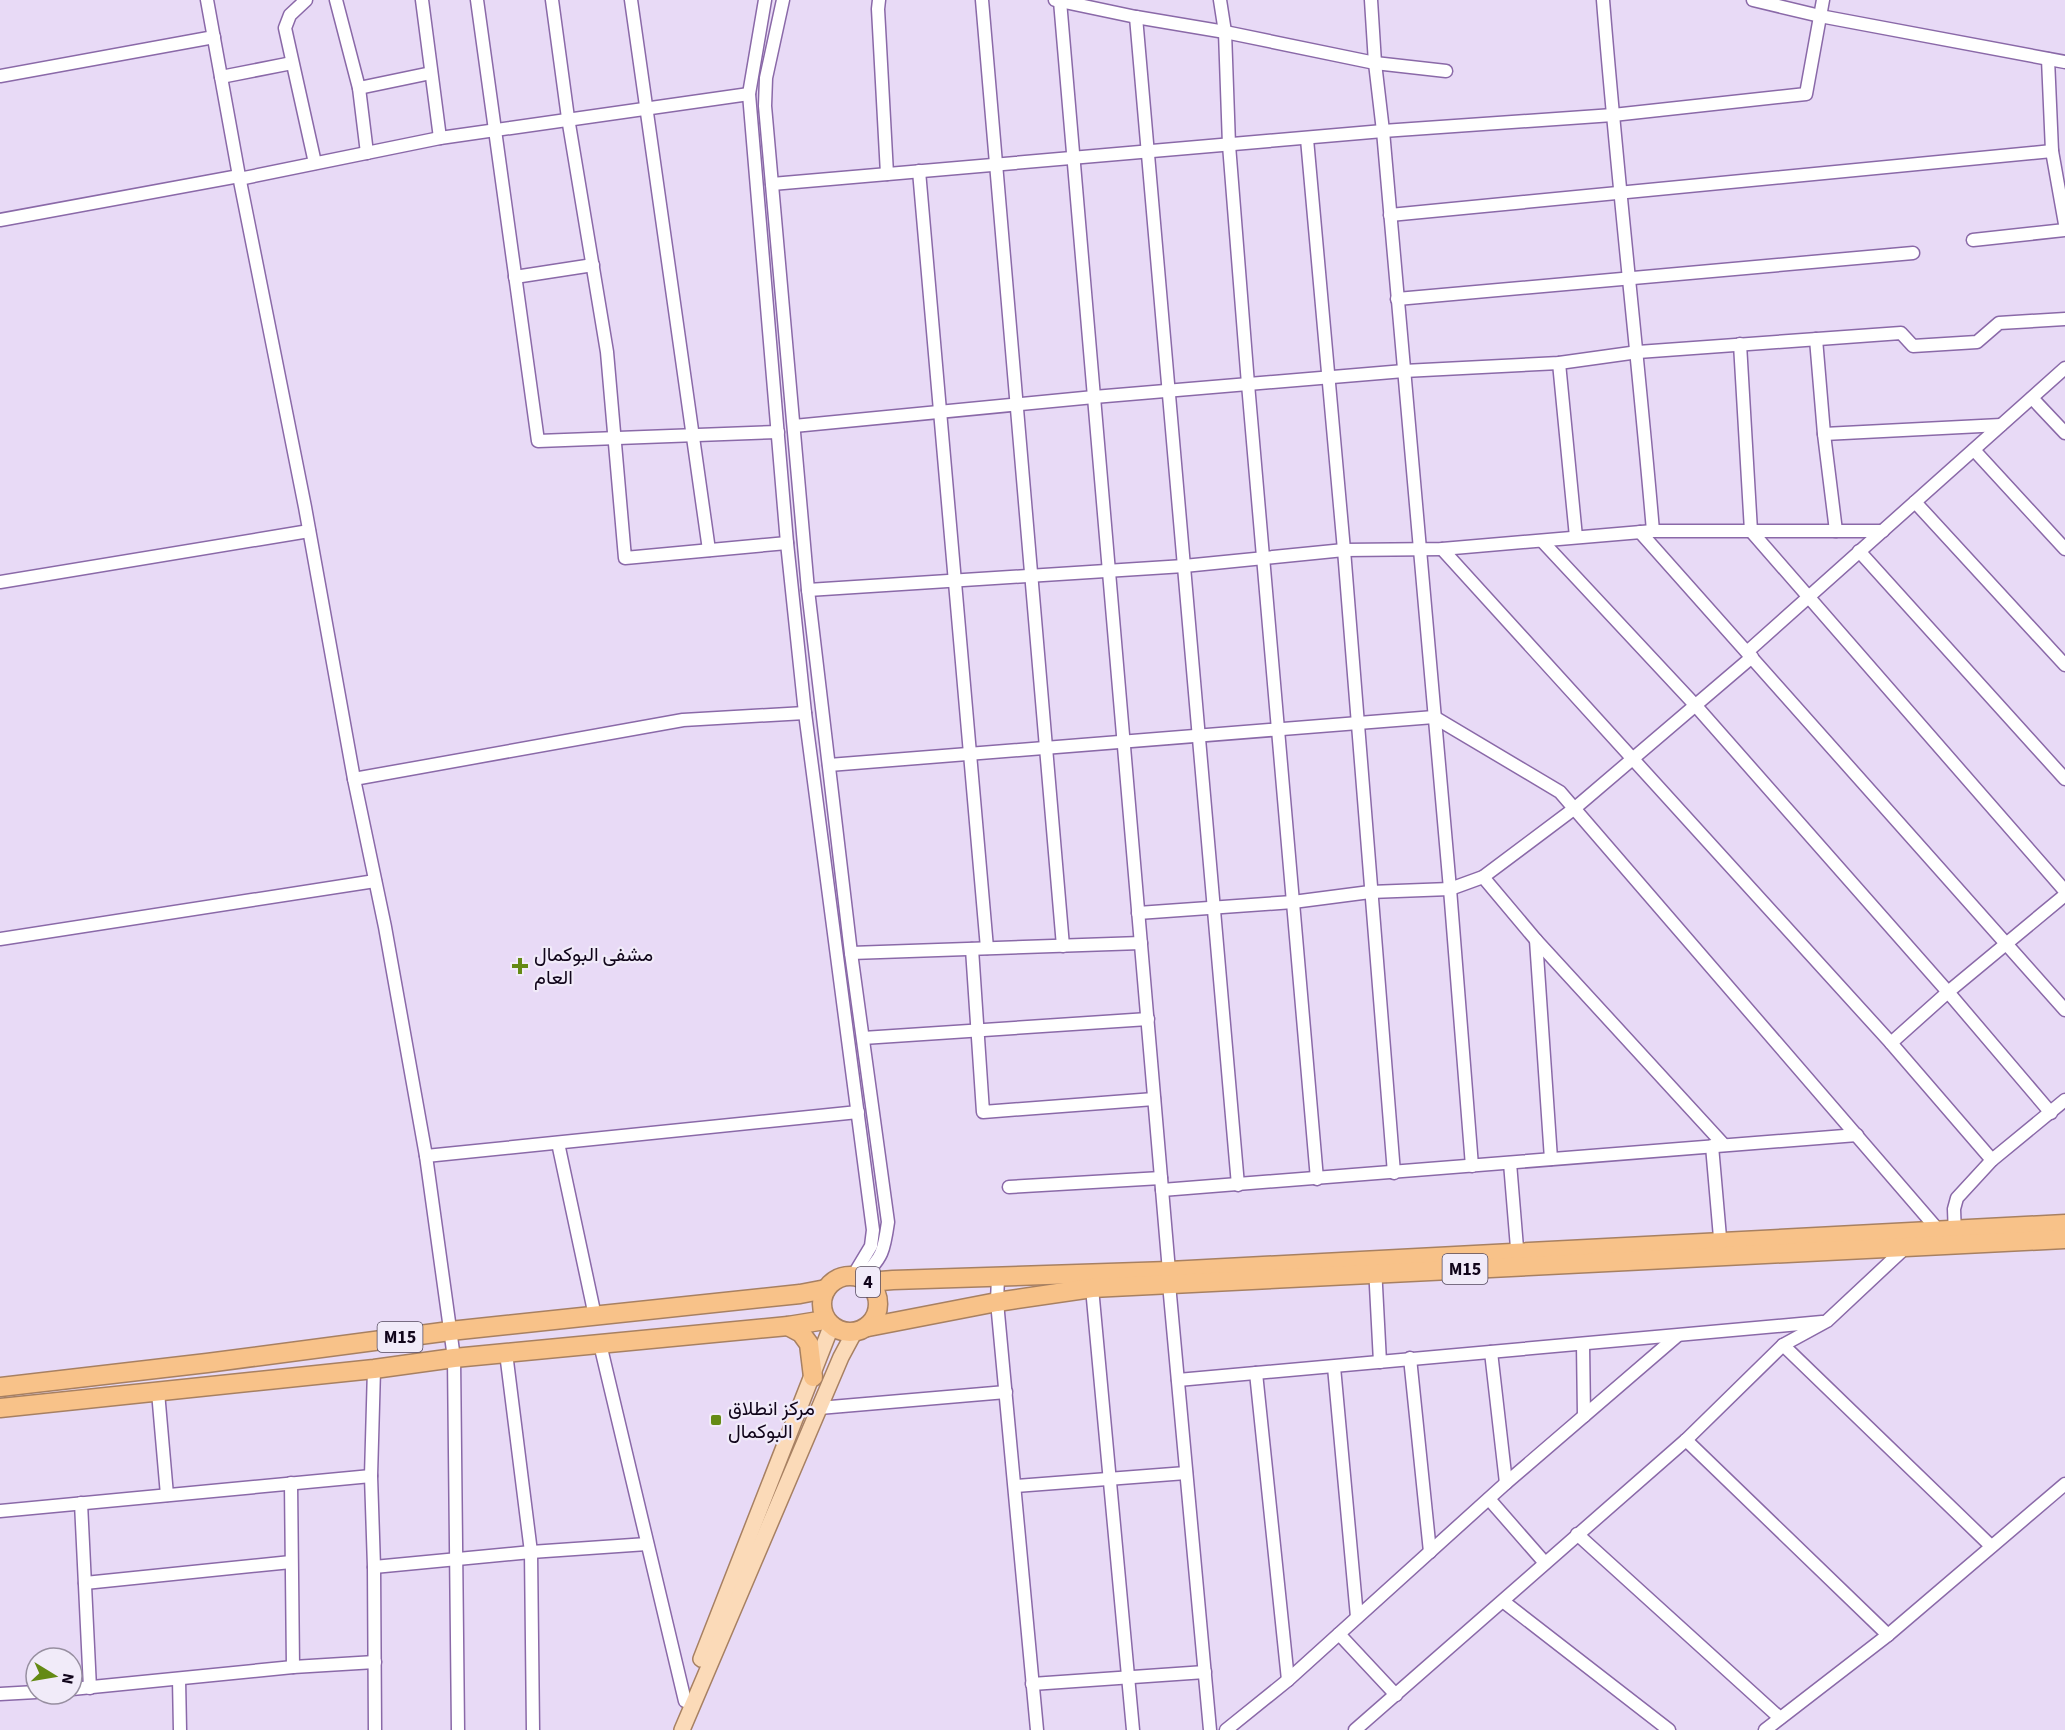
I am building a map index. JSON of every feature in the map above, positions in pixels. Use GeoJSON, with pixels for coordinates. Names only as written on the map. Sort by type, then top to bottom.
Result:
{"type":"FeatureCollection","features":[{"type":"Feature","properties":{"kind":"highway","name":"M15"},"geometry":{"type":"LineString","coordinates":[[1948,1238],[2065,1224]]}},
{"type":"Feature","properties":{"kind":"highway","name":"M15"},"geometry":{"type":"LineString","coordinates":[[861,1279],[1169,1277],[1948,1238],[2065,1239]]}},
{"type":"Feature","properties":{"kind":"highway","name":"M15"},"geometry":{"type":"LineString","coordinates":[[861,1329],[997,1302],[1169,1277]]}},
{"type":"Feature","properties":{"kind":"highway","name":"4"},"geometry":{"type":"LineString","coordinates":[[800,1294],[825,1289],[838,1278],[861,1279],[876,1292],[879,1305],[876,1317],[861,1329]]}},
{"type":"Feature","properties":{"kind":"highway"},"geometry":{"type":"LineString","coordinates":[[825,1289],[821,1304],[828,1324],[839,1332],[849,1334],[861,1329]]}},
{"type":"Feature","properties":{"kind":"highway","name":"M15"},"geometry":{"type":"LineString","coordinates":[[0,1386],[207,1363],[450,1331],[800,1294]]}},
{"type":"Feature","properties":{"kind":"highway"},"geometry":{"type":"LineString","coordinates":[[788,1326],[828,1324]]}},
{"type":"Feature","properties":{"kind":"highway","name":"M15"},"geometry":{"type":"LineString","coordinates":[[0,1408],[374,1369],[454,1358],[788,1326]]}},
{"type":"Feature","properties":{"kind":"highway"},"geometry":{"type":"LineString","coordinates":[[788,1326],[801,1334],[809,1344],[813,1377]]}},
{"type":"Feature","properties":{"kind":"main road"},"geometry":{"type":"LineString","coordinates":[[678,1728],[685,1701],[813,1377],[828,1324]]}},
{"type":"Feature","properties":{"kind":"main road"},"geometry":{"type":"LineString","coordinates":[[678,1728],[841,1357],[861,1329]]}},
{"type":"Feature","properties":{"kind":"main road"},"geometry":{"type":"LineString","coordinates":[[797,1418],[812,1424]]}},
{"type":"Feature","properties":{"kind":"street"},"geometry":{"type":"LineString","coordinates":[[207,0],[239,178],[275,350],[354,779],[386,927],[426,1156],[454,1358],[458,1730]]}},
{"type":"Feature","properties":{"kind":"street"},"geometry":{"type":"LineString","coordinates":[[306,0],[290,15],[285,28],[315,163]]}},
{"type":"Feature","properties":{"kind":"street"},"geometry":{"type":"LineString","coordinates":[[336,0],[359,88],[367,153]]}},
{"type":"Feature","properties":{"kind":"street"},"geometry":{"type":"LineString","coordinates":[[422,0],[440,138]]}},
{"type":"Feature","properties":{"kind":"street"},"geometry":{"type":"LineString","coordinates":[[477,0],[538,441],[778,432]]}},
{"type":"Feature","properties":{"kind":"street"},"geometry":{"type":"LineString","coordinates":[[552,0],[568,118],[607,352],[625,558],[787,543]]}},
{"type":"Feature","properties":{"kind":"street"},"geometry":{"type":"LineString","coordinates":[[631,0],[708,550]]}},
{"type":"Feature","properties":{"kind":"street"},"geometry":{"type":"LineString","coordinates":[[765,0],[749,94],[787,543],[805,713],[873,1230],[871,1246],[861,1279]]}},
{"type":"Feature","properties":{"kind":"street"},"geometry":{"type":"LineString","coordinates":[[783,0],[766,78],[765,106],[808,590],[851,953],[888,1222],[885,1245],[877,1264],[861,1279]]}},
{"type":"Feature","properties":{"kind":"street"},"geometry":{"type":"LineString","coordinates":[[879,0],[887,174]]}},
{"type":"Feature","properties":{"kind":"street"},"geometry":{"type":"LineString","coordinates":[[982,0],[1063,946]]}},
{"type":"Feature","properties":{"kind":"street"},"geometry":{"type":"LineString","coordinates":[[1220,0],[1225,32],[1229,145],[1248,384],[1317,1179]]}},
{"type":"Feature","properties":{"kind":"street"},"geometry":{"type":"LineString","coordinates":[[1371,0],[1450,889],[1472,1167]]}},
{"type":"Feature","properties":{"kind":"street"},"geometry":{"type":"LineString","coordinates":[[1603,0],[1620,194],[1638,352],[1653,531]]}},
{"type":"Feature","properties":{"kind":"street"},"geometry":{"type":"LineString","coordinates":[[1753,0],[1820,16],[2048,59],[2064,59]]}},
{"type":"Feature","properties":{"kind":"street"},"geometry":{"type":"LineString","coordinates":[[772,184],[1383,131],[1613,115],[1806,94],[1823,0]]}},
{"type":"Feature","properties":{"kind":"street"},"geometry":{"type":"LineString","coordinates":[[1210,1730],[1169,1277],[1074,158],[1057,1],[1375,63],[1446,70]]}},
{"type":"Feature","properties":{"kind":"street"},"geometry":{"type":"LineString","coordinates":[[1136,17],[1238,1185]]}},
{"type":"Feature","properties":{"kind":"street"},"geometry":{"type":"LineString","coordinates":[[0,76],[214,37]]}},
{"type":"Feature","properties":{"kind":"street"},"geometry":{"type":"LineString","coordinates":[[2048,59],[2052,151],[2065,225]]}},
{"type":"Feature","properties":{"kind":"street"},"geometry":{"type":"LineString","coordinates":[[221,77],[292,63]]}},
{"type":"Feature","properties":{"kind":"street"},"geometry":{"type":"LineString","coordinates":[[359,88],[431,73]]}},
{"type":"Feature","properties":{"kind":"street"},"geometry":{"type":"LineString","coordinates":[[0,220],[239,178],[440,138],[749,94]]}},
{"type":"Feature","properties":{"kind":"street"},"geometry":{"type":"LineString","coordinates":[[1307,139],[1344,550],[1394,1173]]}},
{"type":"Feature","properties":{"kind":"street"},"geometry":{"type":"LineString","coordinates":[[1390,215],[2052,151]]}},
{"type":"Feature","properties":{"kind":"street"},"geometry":{"type":"LineString","coordinates":[[919,171],[987,948]]}},
{"type":"Feature","properties":{"kind":"street"},"geometry":{"type":"LineString","coordinates":[[1973,240],[2065,230]]}},
{"type":"Feature","properties":{"kind":"street"},"geometry":{"type":"LineString","coordinates":[[1397,298],[1913,253]]}},
{"type":"Feature","properties":{"kind":"street"},"geometry":{"type":"LineString","coordinates":[[515,277],[593,265]]}},
{"type":"Feature","properties":{"kind":"street"},"geometry":{"type":"LineString","coordinates":[[794,426],[1327,377],[1559,363],[1638,352],[1740,344],[1901,333],[1913,346],[1977,342],[1999,323],[2065,319]]}},
{"type":"Feature","properties":{"kind":"street"},"geometry":{"type":"LineString","coordinates":[[1816,339],[1824,434],[1836,531]]}},
{"type":"Feature","properties":{"kind":"street"},"geometry":{"type":"LineString","coordinates":[[1740,344],[1751,531],[2065,893],[1891,1043]]}},
{"type":"Feature","properties":{"kind":"street"},"geometry":{"type":"LineString","coordinates":[[1559,363],[1576,537]]}},
{"type":"Feature","properties":{"kind":"street"},"geometry":{"type":"LineString","coordinates":[[1138,913],[1293,902],[1370,892],[1450,889],[1483,877],[1575,808],[1696,706],[1808,597],[2065,368]]}},
{"type":"Feature","properties":{"kind":"street"},"geometry":{"type":"LineString","coordinates":[[2032,398],[2065,433]]}},
{"type":"Feature","properties":{"kind":"street"},"geometry":{"type":"LineString","coordinates":[[1824,434],[2001,425]]}},
{"type":"Feature","properties":{"kind":"street"},"geometry":{"type":"LineString","coordinates":[[1974,450],[2065,549]]}},
{"type":"Feature","properties":{"kind":"street"},"geometry":{"type":"LineString","coordinates":[[1915,502],[2065,665]]}},
{"type":"Feature","properties":{"kind":"street"},"geometry":{"type":"LineString","coordinates":[[0,582],[309,531]]}},
{"type":"Feature","properties":{"kind":"street"},"geometry":{"type":"LineString","coordinates":[[808,590],[1184,566],[1344,550],[1442,549],[1653,531],[1883,531]]}},
{"type":"Feature","properties":{"kind":"street"},"geometry":{"type":"LineString","coordinates":[[1640,532],[2065,1010]]}},
{"type":"Feature","properties":{"kind":"street"},"geometry":{"type":"LineString","coordinates":[[1542,541],[1696,706],[1948,992],[2051,1113]]}},
{"type":"Feature","properties":{"kind":"street"},"geometry":{"type":"LineString","coordinates":[[1442,549],[1891,1043],[1992,1160]]}},
{"type":"Feature","properties":{"kind":"street"},"geometry":{"type":"LineString","coordinates":[[1859,551],[2065,779]]}},
{"type":"Feature","properties":{"kind":"street"},"geometry":{"type":"LineString","coordinates":[[354,779],[683,720],[805,713]]}},
{"type":"Feature","properties":{"kind":"street"},"geometry":{"type":"LineString","coordinates":[[829,765],[1434,717],[1560,792],[1948,1238]]}},
{"type":"Feature","properties":{"kind":"street"},"geometry":{"type":"LineString","coordinates":[[1483,877],[1718,1145],[1721,1249]]}},
{"type":"Feature","properties":{"kind":"street"},"geometry":{"type":"LineString","coordinates":[[0,939],[375,881]]}},
{"type":"Feature","properties":{"kind":"street"},"geometry":{"type":"LineString","coordinates":[[1536,940],[1551,1159]]}},
{"type":"Feature","properties":{"kind":"street"},"geometry":{"type":"LineString","coordinates":[[851,953],[1141,943]]}},
{"type":"Feature","properties":{"kind":"street"},"geometry":{"type":"LineString","coordinates":[[972,949],[983,1112],[1154,1099]]}},
{"type":"Feature","properties":{"kind":"street"},"geometry":{"type":"LineString","coordinates":[[863,1038],[1148,1019]]}},
{"type":"Feature","properties":{"kind":"street"},"geometry":{"type":"LineString","coordinates":[[1948,1238],[1957,1198],[1992,1160],[2065,1100]]}},
{"type":"Feature","properties":{"kind":"street"},"geometry":{"type":"LineString","coordinates":[[426,1156],[858,1112]]}},
{"type":"Feature","properties":{"kind":"street"},"geometry":{"type":"LineString","coordinates":[[1009,1188],[1161,1184],[1238,1185],[1857,1135]]}},
{"type":"Feature","properties":{"kind":"street"},"geometry":{"type":"LineString","coordinates":[[558,1143],[595,1316]]}},
{"type":"Feature","properties":{"kind":"street"},"geometry":{"type":"LineString","coordinates":[[1510,1163],[1518,1260]]}},
{"type":"Feature","properties":{"kind":"street"},"geometry":{"type":"LineString","coordinates":[[1355,1730],[1504,1602],[1577,1534],[1686,1440],[1783,1345],[1827,1321],[1905,1240]]}},
{"type":"Feature","properties":{"kind":"street"},"geometry":{"type":"LineString","coordinates":[[1375,1267],[1380,1362]]}},
{"type":"Feature","properties":{"kind":"street"},"geometry":{"type":"LineString","coordinates":[[998,1277],[997,1302],[1037,1730]]}},
{"type":"Feature","properties":{"kind":"street"},"geometry":{"type":"LineString","coordinates":[[1092,1288],[1133,1730]]}},
{"type":"Feature","properties":{"kind":"street"},"geometry":{"type":"LineString","coordinates":[[1178,1380],[1827,1321]]}},
{"type":"Feature","properties":{"kind":"street"},"geometry":{"type":"LineString","coordinates":[[1226,1730],[1288,1680],[1490,1498],[1677,1336]]}},
{"type":"Feature","properties":{"kind":"street"},"geometry":{"type":"LineString","coordinates":[[600,1344],[685,1701]]}},
{"type":"Feature","properties":{"kind":"street"},"geometry":{"type":"LineString","coordinates":[[1583,1344],[1584,1416]]}},
{"type":"Feature","properties":{"kind":"street"},"geometry":{"type":"LineString","coordinates":[[1783,1345],[1991,1545]]}},
{"type":"Feature","properties":{"kind":"street"},"geometry":{"type":"LineString","coordinates":[[1491,1352],[1506,1484]]}},
{"type":"Feature","properties":{"kind":"street"},"geometry":{"type":"LineString","coordinates":[[506,1353],[531,1552],[533,1730]]}},
{"type":"Feature","properties":{"kind":"street"},"geometry":{"type":"LineString","coordinates":[[1410,1358],[1430,1552]]}},
{"type":"Feature","properties":{"kind":"street"},"geometry":{"type":"LineString","coordinates":[[1334,1367],[1357,1617]]}},
{"type":"Feature","properties":{"kind":"street"},"geometry":{"type":"LineString","coordinates":[[374,1369],[371,1476],[375,1730]]}},
{"type":"Feature","properties":{"kind":"street"},"geometry":{"type":"LineString","coordinates":[[1256,1373],[1288,1680]]}},
{"type":"Feature","properties":{"kind":"street"},"geometry":{"type":"LineString","coordinates":[[158,1392],[167,1495]]}},
{"type":"Feature","properties":{"kind":"street"},"geometry":{"type":"LineString","coordinates":[[819,1408],[1006,1392]]}},
{"type":"Feature","properties":{"kind":"street"},"geometry":{"type":"LineString","coordinates":[[1686,1440],[1888,1635]]}},
{"type":"Feature","properties":{"kind":"street"},"geometry":{"type":"LineString","coordinates":[[1015,1486],[1186,1473]]}},
{"type":"Feature","properties":{"kind":"street"},"geometry":{"type":"LineString","coordinates":[[0,1511],[371,1476]]}},
{"type":"Feature","properties":{"kind":"street"},"geometry":{"type":"LineString","coordinates":[[291,1483],[293,1667]]}},
{"type":"Feature","properties":{"kind":"street"},"geometry":{"type":"LineString","coordinates":[[1765,1730],[1888,1635],[2065,1484]]}},
{"type":"Feature","properties":{"kind":"street"},"geometry":{"type":"LineString","coordinates":[[1490,1498],[1545,1563]]}},
{"type":"Feature","properties":{"kind":"street"},"geometry":{"type":"LineString","coordinates":[[81,1503],[90,1688]]}},
{"type":"Feature","properties":{"kind":"street"},"geometry":{"type":"LineString","coordinates":[[1577,1534],[1780,1718]]}},
{"type":"Feature","properties":{"kind":"street"},"geometry":{"type":"LineString","coordinates":[[374,1567],[531,1552],[648,1544]]}},
{"type":"Feature","properties":{"kind":"street"},"geometry":{"type":"LineString","coordinates":[[85,1583],[291,1562]]}},
{"type":"Feature","properties":{"kind":"street"},"geometry":{"type":"LineString","coordinates":[[1504,1602],[1669,1730]]}},
{"type":"Feature","properties":{"kind":"street"},"geometry":{"type":"LineString","coordinates":[[1339,1634],[1396,1695]]}},
{"type":"Feature","properties":{"kind":"street"},"geometry":{"type":"LineString","coordinates":[[84,1688],[293,1667],[375,1662]]}},
{"type":"Feature","properties":{"kind":"street"},"geometry":{"type":"LineString","coordinates":[[1032,1684],[1205,1672]]}},
{"type":"Feature","properties":{"kind":"street"},"geometry":{"type":"LineString","coordinates":[[179,1679],[180,1730]]}},
{"type":"Feature","properties":{"kind":"street"},"geometry":{"type":"LineString","coordinates":[[0,1694],[24,1693]]}},
{"type":"Feature","properties":{"kind":"place","name":"مشفى البوكمال العام"},"geometry":{"type":"Point","coordinates":[520,966]}},
{"type":"Feature","properties":{"kind":"place","name":"مركز انطلاق البوكمال"},"geometry":{"type":"Point","coordinates":[716,1420]}}]}
